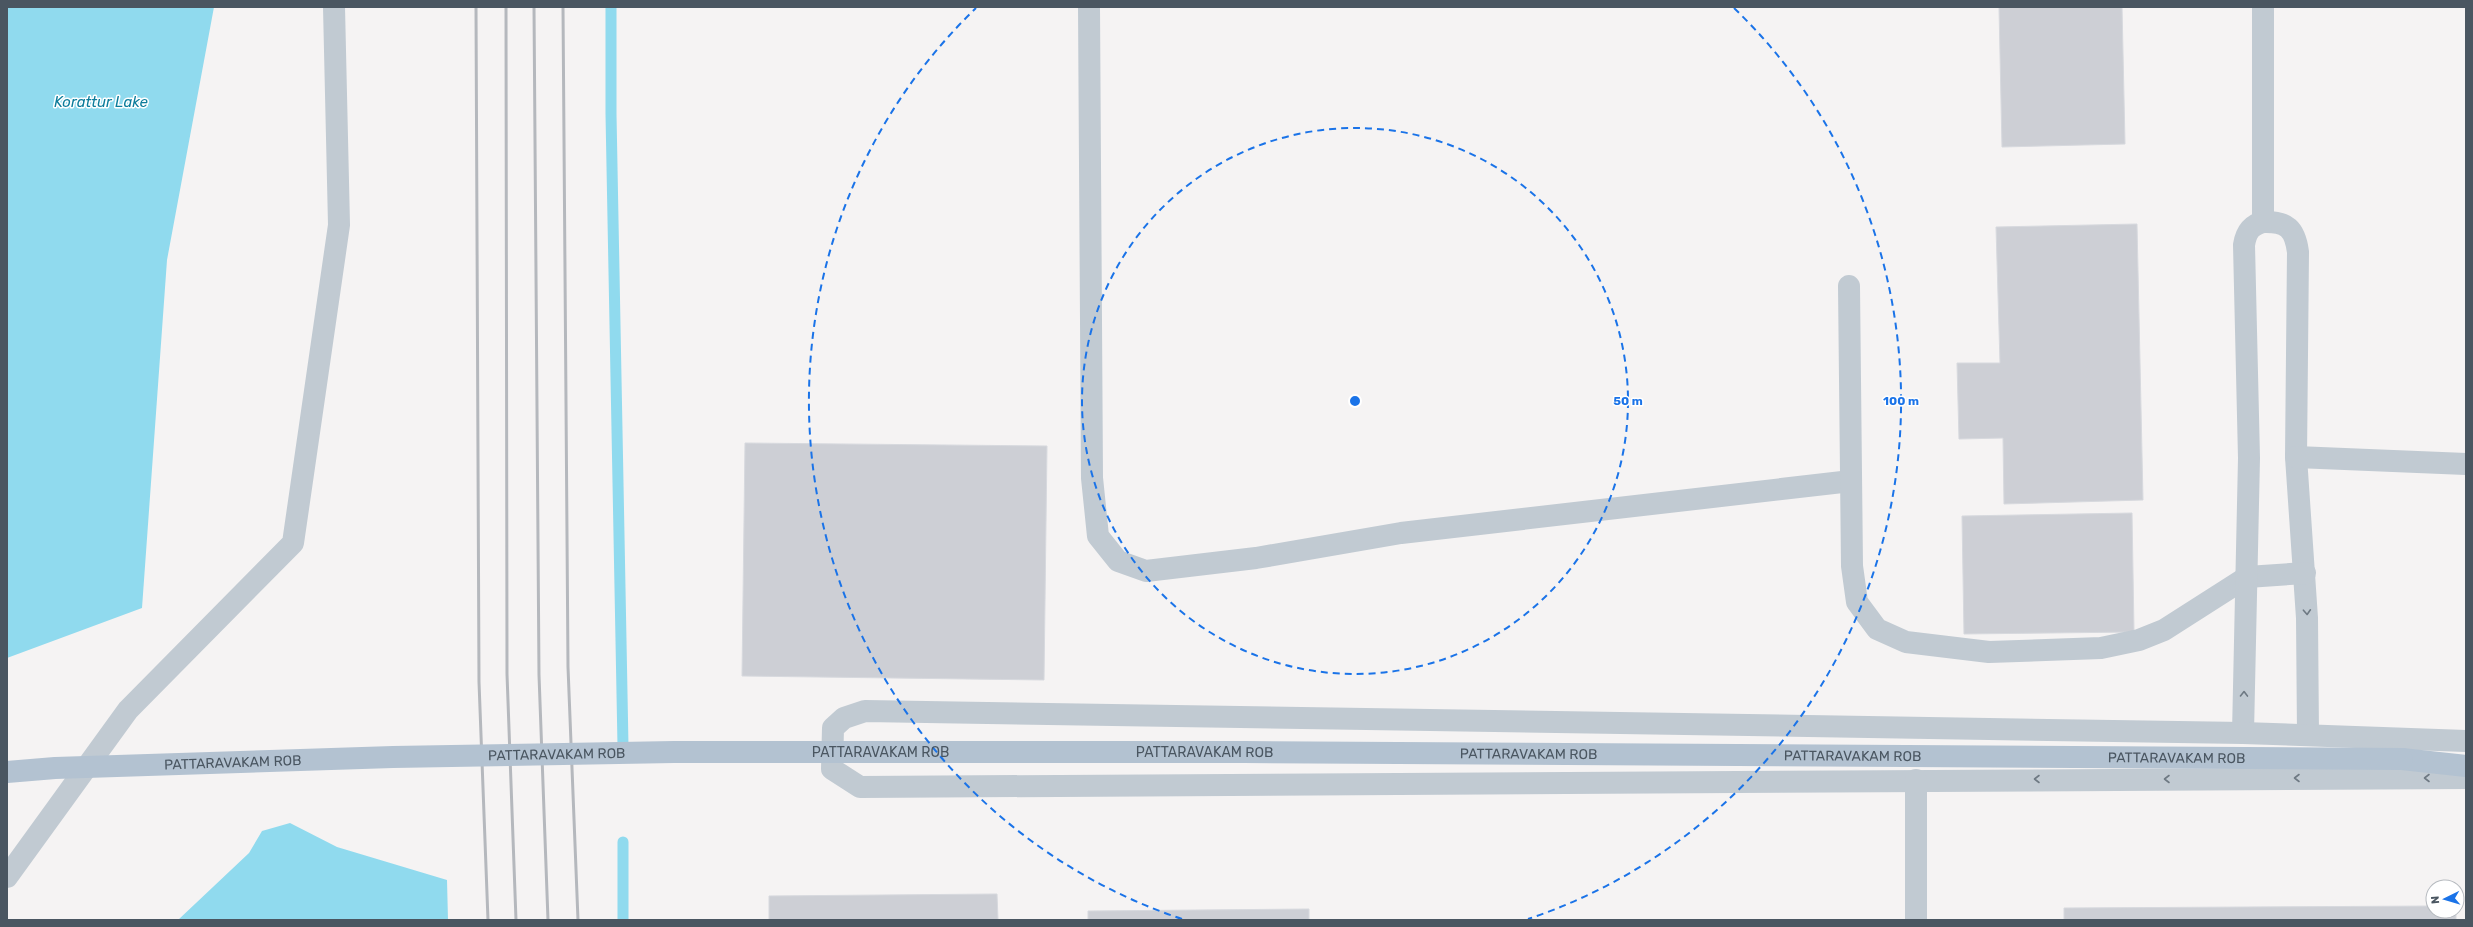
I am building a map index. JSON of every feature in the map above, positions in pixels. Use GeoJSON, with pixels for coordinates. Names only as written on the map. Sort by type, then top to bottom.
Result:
{"type":"FeatureCollection","features":[{"type":"Feature","properties":{"kind":"main road","name":"PATTARAVAKAM ROB"},"geometry":{"type":"LineString","coordinates":[[7,772],[55,768],[377,758],[674,752],[1244,752],[2402,759],[2466,755]]}},
{"type":"Feature","properties":{"kind":"main road","name":"PATTARAVAKAM ROB"},"geometry":{"type":"LineString","coordinates":[[2402,759],[2466,766]]}},
{"type":"Feature","properties":{"kind":"street"},"geometry":{"type":"LineString","coordinates":[[7,877],[128,710],[293,543],[339,225],[334,7]]}},
{"type":"Feature","properties":{"kind":"street"},"geometry":{"type":"LineString","coordinates":[[1089,7],[1092,478],[1098,536],[1118,561],[1146,571],[1197,566],[1401,533],[1851,481]]}},
{"type":"Feature","properties":{"kind":"street"},"geometry":{"type":"LineString","coordinates":[[2263,7],[2263,222]]}},
{"type":"Feature","properties":{"kind":"street"},"geometry":{"type":"LineString","coordinates":[[2243,733],[2249,434],[2244,245],[2246,234],[2254,224],[2278,221],[2291,230],[2296,238],[2298,252],[2296,457],[2305,574],[2308,735]]}},
{"type":"Feature","properties":{"kind":"street"},"geometry":{"type":"LineString","coordinates":[[1849,286],[1852,566],[1856,602],[1877,629],[1906,642],[1989,652],[2101,648],[2139,640],[2164,630],[2247,577],[2305,574]]}},
{"type":"Feature","properties":{"kind":"street"},"geometry":{"type":"LineString","coordinates":[[2296,457],[2466,464]]}},
{"type":"Feature","properties":{"kind":"street"},"geometry":{"type":"LineString","coordinates":[[2466,741],[2243,733],[865,711],[844,718],[833,728],[832,769],[860,787],[2466,778]]}},
{"type":"Feature","properties":{"kind":"street"},"geometry":{"type":"LineString","coordinates":[[1916,780],[1916,920]]}},
{"type":"Feature","properties":{"kind":"water","name":"Korattur Lake"},"geometry":{"type":"Polygon","coordinates":[[[7,7],[214,7],[167,260],[142,608],[7,658],[7,7]]]}},
{"type":"Feature","properties":{"kind":"water"},"geometry":{"type":"Polygon","coordinates":[[[290,823],[337,847],[447,880],[448,920],[178,920],[249,853],[262,831],[290,823]]]}},
{"type":"Feature","properties":{"kind":"building"},"geometry":{"type":"Polygon","coordinates":[[[1999,7],[2122,7],[2125,144],[2002,147],[1999,7]]]}},
{"type":"Feature","properties":{"kind":"building"},"geometry":{"type":"Polygon","coordinates":[[[2137,224],[2143,500],[2004,504],[2003,438],[1959,439],[1957,363],[2000,363],[1996,227],[2137,224]]]}},
{"type":"Feature","properties":{"kind":"building"},"geometry":{"type":"Polygon","coordinates":[[[745,443],[1047,446],[1044,680],[742,676],[745,443]]]}},
{"type":"Feature","properties":{"kind":"building"},"geometry":{"type":"Polygon","coordinates":[[[2132,513],[2134,632],[1964,634],[1962,516],[2132,513]]]}},
{"type":"Feature","properties":{"kind":"building"},"geometry":{"type":"Polygon","coordinates":[[[997,894],[998,920],[769,920],[769,896],[997,894]]]}},
{"type":"Feature","properties":{"kind":"building"},"geometry":{"type":"Polygon","coordinates":[[[2425,906],[2425,919],[2456,920],[2064,920],[2064,908],[2425,906]]]}},
{"type":"Feature","properties":{"kind":"building"},"geometry":{"type":"Polygon","coordinates":[[[1309,909],[1309,920],[1088,920],[1088,911],[1309,909]]]}},
{"type":"Feature","properties":{"kind":"waterway"},"geometry":{"type":"LineString","coordinates":[[611,7],[611,114],[623,746]]}},
{"type":"Feature","properties":{"kind":"waterway"},"geometry":{"type":"LineString","coordinates":[[623,842],[623,920]]}},
{"type":"Feature","properties":{"kind":"railway"},"geometry":{"type":"LineString","coordinates":[[476,7],[479,682],[488,920]]}},
{"type":"Feature","properties":{"kind":"railway"},"geometry":{"type":"LineString","coordinates":[[506,7],[507,674],[516,920]]}},
{"type":"Feature","properties":{"kind":"railway"},"geometry":{"type":"LineString","coordinates":[[534,7],[539,675],[548,920]]}},
{"type":"Feature","properties":{"kind":"railway"},"geometry":{"type":"LineString","coordinates":[[563,7],[568,667],[578,920]]}}]}
